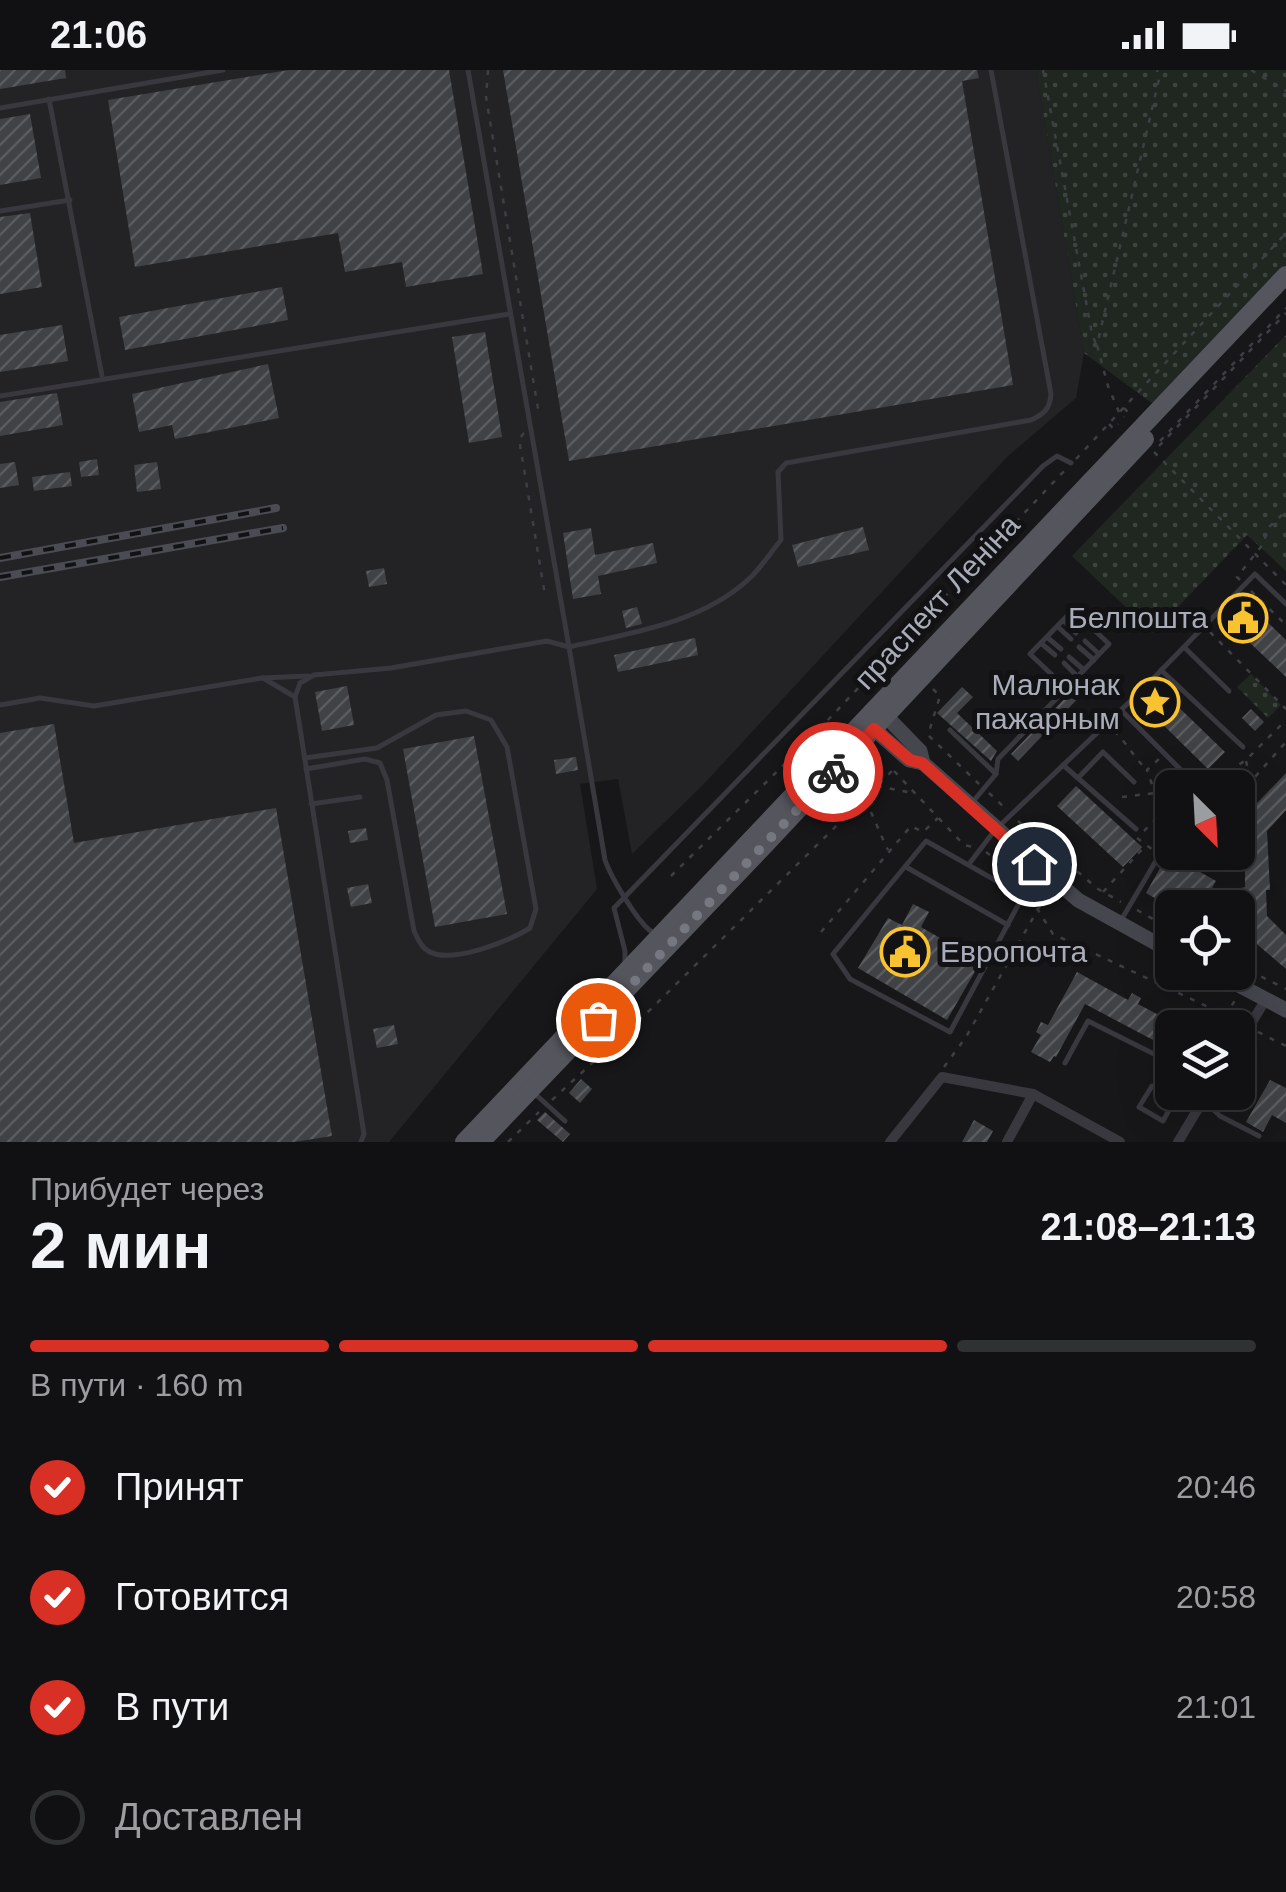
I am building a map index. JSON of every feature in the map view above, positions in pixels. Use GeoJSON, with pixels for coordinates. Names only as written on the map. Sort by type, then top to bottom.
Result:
{"type":"FeatureCollection","features":[{"type":"Feature","properties":{"kind":"main road","name":"праспект Леніна"},"geometry":{"type":"LineString","coordinates":[[482,1142],[875,718],[1087,481],[1286,275]]}},
{"type":"Feature","properties":{"kind":"main road","name":"праспект Леніна"},"geometry":{"type":"LineString","coordinates":[[464,1142],[1286,290]]}},
{"type":"Feature","properties":{"kind":"street"},"geometry":{"type":"LineString","coordinates":[[875,718],[920,751],[922,763],[1046,875],[1078,900],[1155,943]]}},
{"type":"Feature","properties":{"kind":"street"},"geometry":{"type":"LineString","coordinates":[[1253,990],[1281,1000]]}},
{"type":"Feature","properties":{"kind":"street"},"geometry":{"type":"LineString","coordinates":[[1255,1021],[1281,1000]]}},
{"type":"Feature","properties":{"kind":"street"},"geometry":{"type":"LineString","coordinates":[[890,1142],[942,1076],[1033,1094],[1120,1142]]}},
{"type":"Feature","properties":{"kind":"street"},"geometry":{"type":"LineString","coordinates":[[1007,1142],[1033,1094]]}},
{"type":"Feature","properties":{"kind":"street"},"geometry":{"type":"LineString","coordinates":[[1178,1142],[1197,1110]]}},
{"type":"Feature","properties":{"kind":"lane"},"geometry":{"type":"LineString","coordinates":[[0,108],[223,70]]}},
{"type":"Feature","properties":{"kind":"lane"},"geometry":{"type":"LineString","coordinates":[[468,70],[606,860],[612,881],[650,933],[663,932]]}},
{"type":"Feature","properties":{"kind":"lane"},"geometry":{"type":"LineString","coordinates":[[0,705],[40,698],[94,706],[262,678],[391,668],[547,640],[569,648],[670,624],[751,577],[782,540],[778,472],[786,463],[1031,420],[1043,414],[1051,394],[990,70]]}},
{"type":"Feature","properties":{"kind":"lane"},"geometry":{"type":"LineString","coordinates":[[49,99],[102,377]]}},
{"type":"Feature","properties":{"kind":"lane"},"geometry":{"type":"LineString","coordinates":[[0,211],[70,200]]}},
{"type":"Feature","properties":{"kind":"lane"},"geometry":{"type":"LineString","coordinates":[[0,396],[510,314]]}},
{"type":"Feature","properties":{"kind":"lane"},"geometry":{"type":"LineString","coordinates":[[624,974],[625,951],[614,908],[1043,466],[1057,456],[1071,464]]}},
{"type":"Feature","properties":{"kind":"lane"},"geometry":{"type":"LineString","coordinates":[[969,864],[995,830],[1162,670],[1255,574],[1286,604]]}},
{"type":"Feature","properties":{"kind":"lane"},"geometry":{"type":"LineString","coordinates":[[969,806],[996,774],[998,759],[1078,677],[1109,644],[1073,610],[1030,654],[1066,689]]}},
{"type":"Feature","properties":{"kind":"lane"},"geometry":{"type":"LineString","coordinates":[[1060,623],[1074,636]]}},
{"type":"Feature","properties":{"kind":"lane"},"geometry":{"type":"LineString","coordinates":[[1044,640],[1061,649]]}},
{"type":"Feature","properties":{"kind":"lane"},"geometry":{"type":"LineString","coordinates":[[1044,640],[1055,655]]}},
{"type":"Feature","properties":{"kind":"lane"},"geometry":{"type":"LineString","coordinates":[[1085,641],[1100,654]]}},
{"type":"Feature","properties":{"kind":"lane"},"geometry":{"type":"LineString","coordinates":[[1079,647],[1094,660]]}},
{"type":"Feature","properties":{"kind":"lane"},"geometry":{"type":"LineString","coordinates":[[1184,647],[1229,690]]}},
{"type":"Feature","properties":{"kind":"lane"},"geometry":{"type":"LineString","coordinates":[[1070,657],[1084,670]]}},
{"type":"Feature","properties":{"kind":"lane"},"geometry":{"type":"LineString","coordinates":[[1064,663],[1078,677]]}},
{"type":"Feature","properties":{"kind":"lane"},"geometry":{"type":"LineString","coordinates":[[1162,670],[1243,748]]}},
{"type":"Feature","properties":{"kind":"lane"},"geometry":{"type":"LineString","coordinates":[[314,675],[300,683],[295,697],[364,1134],[361,1142]]}},
{"type":"Feature","properties":{"kind":"lane"},"geometry":{"type":"LineString","coordinates":[[262,678],[295,697]]}},
{"type":"Feature","properties":{"kind":"lane"},"geometry":{"type":"LineString","coordinates":[[1121,710],[1182,770]]}},
{"type":"Feature","properties":{"kind":"lane"},"geometry":{"type":"LineString","coordinates":[[304,758],[376,748],[436,715],[466,711],[491,720],[508,748],[536,910],[530,928],[504,944],[440,955],[425,950],[414,931],[387,780],[380,763],[365,759],[306,769]]}},
{"type":"Feature","properties":{"kind":"lane"},"geometry":{"type":"LineString","coordinates":[[950,730],[996,774]]}},
{"type":"Feature","properties":{"kind":"lane"},"geometry":{"type":"LineString","coordinates":[[1078,778],[1103,752],[1134,782]]}},
{"type":"Feature","properties":{"kind":"lane"},"geometry":{"type":"LineString","coordinates":[[1063,765],[1136,830]]}},
{"type":"Feature","properties":{"kind":"lane"},"geometry":{"type":"LineString","coordinates":[[311,804],[360,797]]}},
{"type":"Feature","properties":{"kind":"lane"},"geometry":{"type":"LineString","coordinates":[[1025,894],[926,841],[833,954],[850,979],[950,1032],[1025,894],[1046,875]]}},
{"type":"Feature","properties":{"kind":"lane"},"geometry":{"type":"LineString","coordinates":[[1118,924],[1155,862]]}},
{"type":"Feature","properties":{"kind":"lane"},"geometry":{"type":"LineString","coordinates":[[906,867],[1008,925]]}},
{"type":"Feature","properties":{"kind":"lane"},"geometry":{"type":"LineString","coordinates":[[1065,1064],[1088,1021],[1155,1055]]}},
{"type":"Feature","properties":{"kind":"lane"},"geometry":{"type":"LineString","coordinates":[[1152,1086],[1177,1096],[1163,1120],[1140,1107],[1152,1086]]}},
{"type":"Feature","properties":{"kind":"lane"},"geometry":{"type":"LineString","coordinates":[[531,1090],[565,1122]]}},
{"type":"Feature","properties":{"kind":"lane"},"geometry":{"type":"LineString","coordinates":[[1216,1110],[1259,1136]]}},
{"type":"Feature","properties":{"kind":"path"},"geometry":{"type":"LineString","coordinates":[[1042,70],[1092,334],[1120,413]]}},
{"type":"Feature","properties":{"kind":"path"},"geometry":{"type":"LineString","coordinates":[[1097,346],[1159,79],[1157,70]]}},
{"type":"Feature","properties":{"kind":"path"},"geometry":{"type":"LineString","coordinates":[[1251,70],[1286,91]]}},
{"type":"Feature","properties":{"kind":"path"},"geometry":{"type":"LineString","coordinates":[[672,876],[808,741],[1286,232]]}},
{"type":"Feature","properties":{"kind":"path"},"geometry":{"type":"LineString","coordinates":[[1124,408],[1129,413],[1124,417]]}},
{"type":"Feature","properties":{"kind":"path"},"geometry":{"type":"LineString","coordinates":[[1109,424],[1114,428],[1118,424]]}},
{"type":"Feature","properties":{"kind":"path"},"geometry":{"type":"LineString","coordinates":[[1154,452],[1286,585]]}},
{"type":"Feature","properties":{"kind":"path"},"geometry":{"type":"LineString","coordinates":[[1256,554],[1268,528],[1286,510]]}},
{"type":"Feature","properties":{"kind":"path"},"geometry":{"type":"LineString","coordinates":[[1251,590],[1286,625]]}},
{"type":"Feature","properties":{"kind":"path"},"geometry":{"type":"LineString","coordinates":[[1210,632],[1286,709]]}},
{"type":"Feature","properties":{"kind":"path"},"geometry":{"type":"LineString","coordinates":[[932,688],[940,696],[928,735],[1011,814],[1103,892],[1155,921]]}},
{"type":"Feature","properties":{"kind":"path"},"geometry":{"type":"LineString","coordinates":[[1232,770],[1286,720]]}},
{"type":"Feature","properties":{"kind":"path"},"geometry":{"type":"LineString","coordinates":[[1255,776],[1286,742]]}},
{"type":"Feature","properties":{"kind":"path"},"geometry":{"type":"LineString","coordinates":[[1246,760],[1248,770]]}},
{"type":"Feature","properties":{"kind":"path"},"geometry":{"type":"LineString","coordinates":[[893,770],[964,844],[979,849],[1016,874],[1053,934],[1213,1010]]}},
{"type":"Feature","properties":{"kind":"path"},"geometry":{"type":"LineString","coordinates":[[876,786],[914,793]]}},
{"type":"Feature","properties":{"kind":"path"},"geometry":{"type":"LineString","coordinates":[[1122,797],[1155,793]]}},
{"type":"Feature","properties":{"kind":"path"},"geometry":{"type":"LineString","coordinates":[[508,1142],[652,1008],[867,796],[870,812],[889,852]]}},
{"type":"Feature","properties":{"kind":"path"},"geometry":{"type":"LineString","coordinates":[[821,932],[911,826],[924,832],[939,817]]}},
{"type":"Feature","properties":{"kind":"path"},"geometry":{"type":"LineString","coordinates":[[1137,838],[1153,850],[1155,848]]}},
{"type":"Feature","properties":{"kind":"path"},"geometry":{"type":"LineString","coordinates":[[1103,892],[1146,845]]}},
{"type":"Feature","properties":{"kind":"path"},"geometry":{"type":"LineString","coordinates":[[1224,870],[1224,876]]}},
{"type":"Feature","properties":{"kind":"path"},"geometry":{"type":"LineString","coordinates":[[942,1076],[944,1064],[966,1037],[1038,909]]}},
{"type":"Feature","properties":{"kind":"path"},"geometry":{"type":"LineString","coordinates":[[1255,979],[1281,1000]]}},
{"type":"Feature","properties":{"kind":"path"},"geometry":{"type":"LineString","coordinates":[[1255,1029],[1284,1045],[1286,1038]]}},
{"type":"Feature","properties":{"kind":"shaded area"},"geometry":{"type":"Polygon","coordinates":[[[0,70],[1036,70],[1084,353],[1076,398],[1007,457],[702,786],[632,854],[618,779],[580,784],[597,889],[389,1142],[0,1142],[0,70]]]}},
{"type":"Feature","properties":{"kind":"shaded area"},"geometry":{"type":"Polygon","coordinates":[[[1036,70],[1286,70],[1286,271],[1157,407],[1084,353],[1036,70]]]}},
{"type":"Feature","properties":{"kind":"shaded area"},"geometry":{"type":"Polygon","coordinates":[[[1286,335],[1286,571],[1247,535],[1153,633],[1072,556],[1286,335]]]}},
{"type":"Feature","properties":{"kind":"shaded area"},"geometry":{"type":"Polygon","coordinates":[[[1251,674],[1281,705],[1268,718],[1237,687],[1251,674]]]}},
{"type":"Feature","properties":{"kind":"building"},"geometry":{"type":"Polygon","coordinates":[[[0,70],[65,70],[66,78],[0,89],[0,70]]]}},
{"type":"Feature","properties":{"kind":"building"},"geometry":{"type":"Polygon","coordinates":[[[289,70],[449,70],[483,274],[406,287],[402,262],[345,272],[338,233],[135,267],[108,100],[289,70]]]}},
{"type":"Feature","properties":{"kind":"building"},"geometry":{"type":"Polygon","coordinates":[[[503,70],[977,70],[979,78],[962,81],[1013,385],[569,461],[503,70]]]}},
{"type":"Feature","properties":{"kind":"building"},"geometry":{"type":"Polygon","coordinates":[[[30,114],[41,178],[0,185],[0,119],[30,114]]]}},
{"type":"Feature","properties":{"kind":"building"},"geometry":{"type":"Polygon","coordinates":[[[30,213],[42,287],[0,294],[0,217],[30,213]]]}},
{"type":"Feature","properties":{"kind":"building"},"geometry":{"type":"Polygon","coordinates":[[[282,287],[288,320],[125,350],[119,317],[282,287]]]}},
{"type":"Feature","properties":{"kind":"building"},"geometry":{"type":"Polygon","coordinates":[[[62,325],[68,361],[0,372],[0,335],[62,325]]]}},
{"type":"Feature","properties":{"kind":"building"},"geometry":{"type":"Polygon","coordinates":[[[485,332],[502,437],[469,443],[452,337],[485,332]]]}},
{"type":"Feature","properties":{"kind":"building"},"geometry":{"type":"Polygon","coordinates":[[[268,364],[279,418],[175,439],[172,425],[139,432],[132,394],[268,364]]]}},
{"type":"Feature","properties":{"kind":"building"},"geometry":{"type":"Polygon","coordinates":[[[57,393],[63,425],[0,436],[0,402],[57,393]]]}},
{"type":"Feature","properties":{"kind":"building"},"geometry":{"type":"Polygon","coordinates":[[[97,459],[99,475],[81,477],[79,462],[97,459]]]}},
{"type":"Feature","properties":{"kind":"building"},"geometry":{"type":"Polygon","coordinates":[[[15,462],[19,485],[0,488],[0,464],[15,462]]]}},
{"type":"Feature","properties":{"kind":"building"},"geometry":{"type":"Polygon","coordinates":[[[157,462],[161,489],[137,492],[134,465],[157,462]]]}},
{"type":"Feature","properties":{"kind":"building"},"geometry":{"type":"Polygon","coordinates":[[[70,472],[72,486],[34,491],[32,477],[70,472]]]}},
{"type":"Feature","properties":{"kind":"building"},"geometry":{"type":"Polygon","coordinates":[[[863,527],[869,550],[798,567],[792,545],[863,527]]]}},
{"type":"Feature","properties":{"kind":"building"},"geometry":{"type":"Polygon","coordinates":[[[591,528],[595,555],[653,543],[657,563],[598,576],[601,594],[573,599],[563,533],[591,528]]]}},
{"type":"Feature","properties":{"kind":"building"},"geometry":{"type":"Polygon","coordinates":[[[384,568],[387,584],[369,587],[366,571],[384,568]]]}},
{"type":"Feature","properties":{"kind":"building"},"geometry":{"type":"Polygon","coordinates":[[[1249,604],[1286,640],[1286,677],[1230,624],[1249,604]]]}},
{"type":"Feature","properties":{"kind":"building"},"geometry":{"type":"Polygon","coordinates":[[[637,607],[642,624],[626,628],[622,611],[637,607]]]}},
{"type":"Feature","properties":{"kind":"building"},"geometry":{"type":"Polygon","coordinates":[[[695,638],[698,655],[618,672],[614,655],[695,638]]]}},
{"type":"Feature","properties":{"kind":"building"},"geometry":{"type":"Polygon","coordinates":[[[1079,684],[1086,690],[1018,761],[1011,754],[1079,684]]]}},
{"type":"Feature","properties":{"kind":"building"},"geometry":{"type":"Polygon","coordinates":[[[347,686],[354,725],[322,731],[315,692],[347,686]]]}},
{"type":"Feature","properties":{"kind":"building"},"geometry":{"type":"Polygon","coordinates":[[[962,687],[973,697],[957,713],[997,751],[991,761],[937,713],[962,687]]]}},
{"type":"Feature","properties":{"kind":"building"},"geometry":{"type":"Polygon","coordinates":[[[1163,692],[1225,752],[1208,769],[1147,709],[1163,692]]]}},
{"type":"Feature","properties":{"kind":"building"},"geometry":{"type":"Polygon","coordinates":[[[1251,709],[1264,722],[1255,731],[1242,718],[1251,709]]]}},
{"type":"Feature","properties":{"kind":"building"},"geometry":{"type":"Polygon","coordinates":[[[54,724],[74,843],[276,808],[332,1136],[294,1142],[0,1142],[0,733],[54,724]]]}},
{"type":"Feature","properties":{"kind":"building"},"geometry":{"type":"Polygon","coordinates":[[[474,736],[507,914],[435,927],[403,749],[474,736]]]}},
{"type":"Feature","properties":{"kind":"building"},"geometry":{"type":"Polygon","coordinates":[[[576,757],[578,770],[556,774],[554,760],[576,757]]]}},
{"type":"Feature","properties":{"kind":"building"},"geometry":{"type":"Polygon","coordinates":[[[1286,773],[1286,810],[1267,831],[1270,890],[1266,890],[1267,916],[1286,935],[1286,969],[1255,943],[1255,890],[1241,890],[1245,887],[1245,870],[1255,870],[1255,805],[1286,773]]]}},
{"type":"Feature","properties":{"kind":"building"},"geometry":{"type":"Polygon","coordinates":[[[1076,786],[1142,847],[1123,867],[1057,806],[1076,786]]]}},
{"type":"Feature","properties":{"kind":"building"},"geometry":{"type":"Polygon","coordinates":[[[366,828],[368,840],[350,843],[348,831],[366,828]]]}},
{"type":"Feature","properties":{"kind":"building"},"geometry":{"type":"Polygon","coordinates":[[[1159,870],[1196,870],[1216,881],[1211,890],[1155,890],[1155,898],[1146,893],[1159,870]]]}},
{"type":"Feature","properties":{"kind":"building"},"geometry":{"type":"Polygon","coordinates":[[[368,884],[372,903],[351,907],[347,888],[368,884]]]}},
{"type":"Feature","properties":{"kind":"building"},"geometry":{"type":"Polygon","coordinates":[[[913,904],[929,912],[921,927],[959,949],[962,944],[984,956],[947,1020],[858,968],[888,918],[902,925],[913,904]]]}},
{"type":"Feature","properties":{"kind":"building"},"geometry":{"type":"Polygon","coordinates":[[[1077,972],[1128,1000],[1132,993],[1141,998],[1138,1004],[1155,1013],[1155,1041],[1085,1004],[1050,1062],[1031,1052],[1041,1035],[1036,1032],[1041,1022],[1048,1025],[1077,972]]]}},
{"type":"Feature","properties":{"kind":"building"},"geometry":{"type":"Polygon","coordinates":[[[394,1025],[398,1044],[377,1048],[373,1029],[394,1025]]]}},
{"type":"Feature","properties":{"kind":"building"},"geometry":{"type":"Polygon","coordinates":[[[581,1079],[592,1089],[580,1103],[569,1093],[581,1079]]]}},
{"type":"Feature","properties":{"kind":"building"},"geometry":{"type":"Polygon","coordinates":[[[1270,1080],[1286,1088],[1286,1123],[1272,1115],[1263,1132],[1246,1122],[1270,1080]]]}},
{"type":"Feature","properties":{"kind":"building"},"geometry":{"type":"Polygon","coordinates":[[[545,1112],[570,1134],[563,1142],[537,1120],[545,1112]]]}},
{"type":"Feature","properties":{"kind":"building"},"geometry":{"type":"Polygon","coordinates":[[[974,1120],[993,1131],[987,1142],[962,1142],[974,1120]]]}},
{"type":"Feature","properties":{"kind":"railway"},"geometry":{"type":"LineString","coordinates":[[0,558],[276,508]]}},
{"type":"Feature","properties":{"kind":"railway"},"geometry":{"type":"LineString","coordinates":[[0,577],[283,528]]}},
{"type":"Feature","properties":{"kind":"way so far"},"geometry":{"type":"LineString","coordinates":[[598,1020],[833,772]]}},
{"type":"Feature","properties":{"kind":"place","name":"Белпошта"},"geometry":{"type":"Point","coordinates":[1243,618]}},
{"type":"Feature","properties":{"kind":"place","name":"Малюнак пажарным"},"geometry":{"type":"Point","coordinates":[1155,702]}},
{"type":"Feature","properties":{"kind":"place","name":"Европочта"},"geometry":{"type":"Point","coordinates":[905,952]}},
{"type":"Feature","properties":{"kind":"route"},"geometry":{"type":"LineString","coordinates":[[833,772],[874,729],[910,760],[922,763],[1034,864]]}}]}
